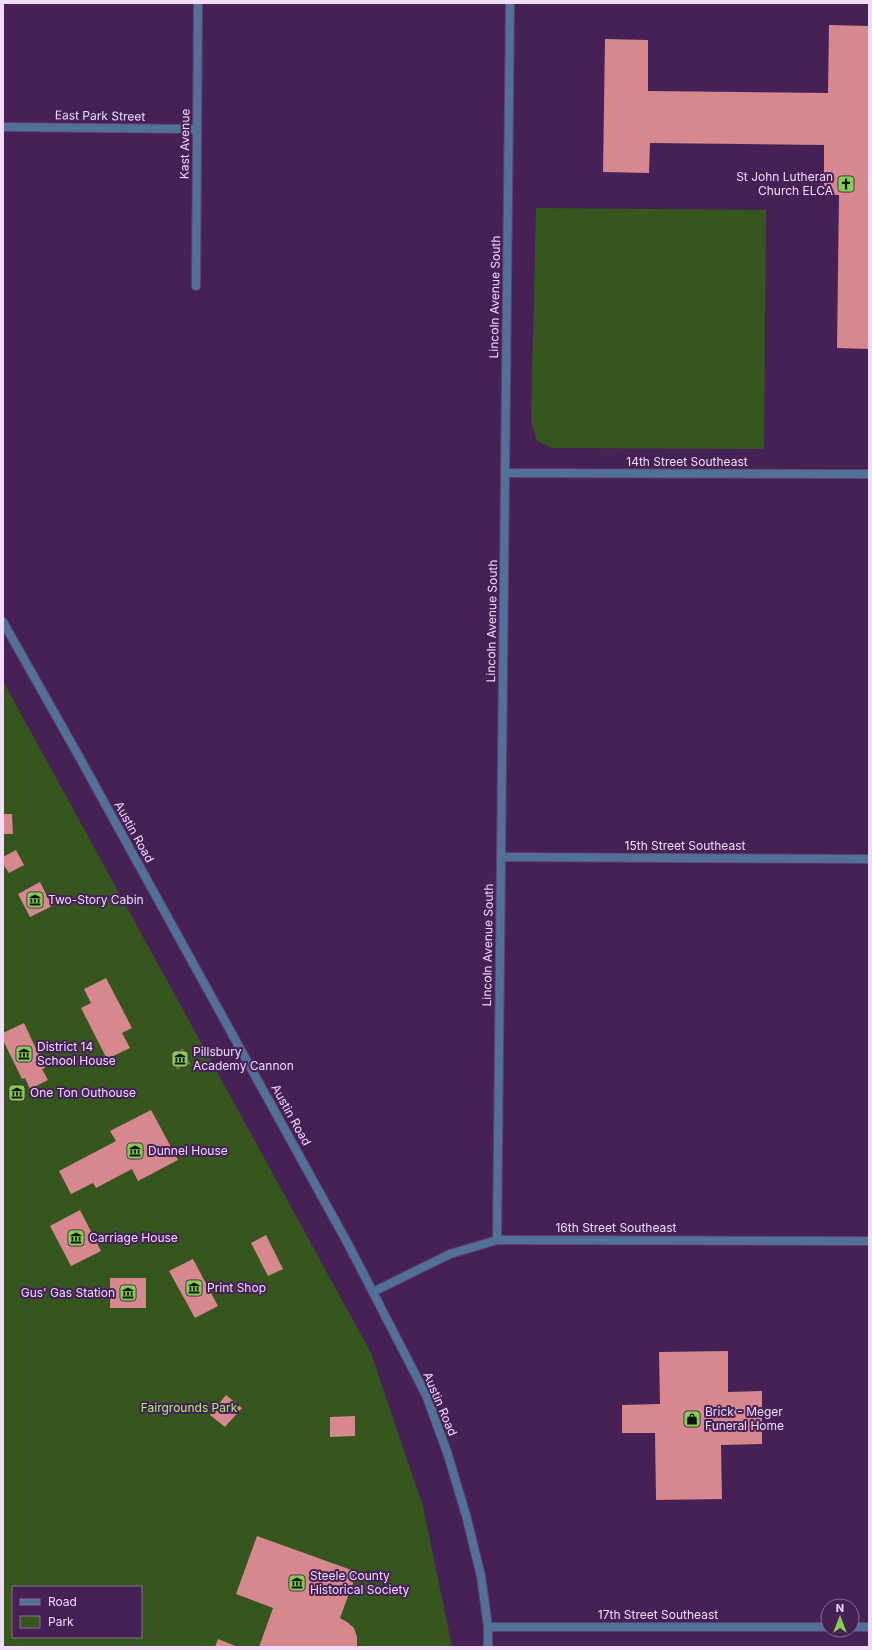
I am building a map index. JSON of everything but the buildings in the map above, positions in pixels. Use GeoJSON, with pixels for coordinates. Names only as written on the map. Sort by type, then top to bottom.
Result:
{"type":"FeatureCollection","features":[{"type":"Feature","properties":{"kind":"street","name":"Kast Avenue"},"geometry":{"type":"LineString","coordinates":[[196,286],[198,3]]}},
{"type":"Feature","properties":{"kind":"street","name":"Lincoln Avenue South"},"geometry":{"type":"LineString","coordinates":[[497,1240],[510,3]]}},
{"type":"Feature","properties":{"kind":"street","name":"East Park Street"},"geometry":{"type":"LineString","coordinates":[[3,127],[197,129]]}},
{"type":"Feature","properties":{"kind":"street","name":"14th Street Southeast"},"geometry":{"type":"LineString","coordinates":[[505,473],[869,474]]}},
{"type":"Feature","properties":{"kind":"street","name":"Austin Road"},"geometry":{"type":"LineString","coordinates":[[3,622],[78,753],[373,1292],[426,1395],[447,1452],[466,1515],[477,1561],[488,1627],[488,1647]]}},
{"type":"Feature","properties":{"kind":"street","name":"15th Street Southeast"},"geometry":{"type":"LineString","coordinates":[[501,857],[869,859]]}},
{"type":"Feature","properties":{"kind":"street","name":"16th Street Southeast"},"geometry":{"type":"LineString","coordinates":[[373,1292],[450,1254],[497,1240],[869,1241]]}},
{"type":"Feature","properties":{"kind":"street","name":"17th Street Southeast"},"geometry":{"type":"LineString","coordinates":[[488,1627],[820,1627]]}},
{"type":"Feature","properties":{"kind":"green space"},"geometry":{"type":"Polygon","coordinates":[[[536,208],[766,210],[764,449],[552,448],[537,441],[531,421],[536,208]]]}},
{"type":"Feature","properties":{"kind":"green space","name":"Fairgrounds Park"},"geometry":{"type":"Polygon","coordinates":[[[3,681],[371,1353],[423,1506],[452,1647],[3,1647],[3,681]]]}},
{"type":"Feature","properties":{"kind":"place","name":"St John Lutheran Church ELCA"},"geometry":{"type":"Point","coordinates":[846,184]}},
{"type":"Feature","properties":{"kind":"place","name":"Two-Story Cabin"},"geometry":{"type":"Point","coordinates":[35,900]}},
{"type":"Feature","properties":{"kind":"place","name":"District 14 School House"},"geometry":{"type":"Point","coordinates":[24,1054]}},
{"type":"Feature","properties":{"kind":"place","name":"Pillsbury Academy Cannon"},"geometry":{"type":"Point","coordinates":[180,1059]}},
{"type":"Feature","properties":{"kind":"place","name":"One Ton Outhouse"},"geometry":{"type":"Point","coordinates":[17,1093]}},
{"type":"Feature","properties":{"kind":"place","name":"Dunnel House"},"geometry":{"type":"Point","coordinates":[135,1151]}},
{"type":"Feature","properties":{"kind":"place","name":"Carriage House"},"geometry":{"type":"Point","coordinates":[76,1238]}},
{"type":"Feature","properties":{"kind":"place","name":"Print Shop"},"geometry":{"type":"Point","coordinates":[194,1288]}},
{"type":"Feature","properties":{"kind":"place","name":"Gus' Gas Station"},"geometry":{"type":"Point","coordinates":[128,1293]}},
{"type":"Feature","properties":{"kind":"place","name":"Brick - Meger Funeral Home"},"geometry":{"type":"Point","coordinates":[692,1419]}},
{"type":"Feature","properties":{"kind":"place","name":"Steele County Historical Society"},"geometry":{"type":"Point","coordinates":[297,1583]}}]}
